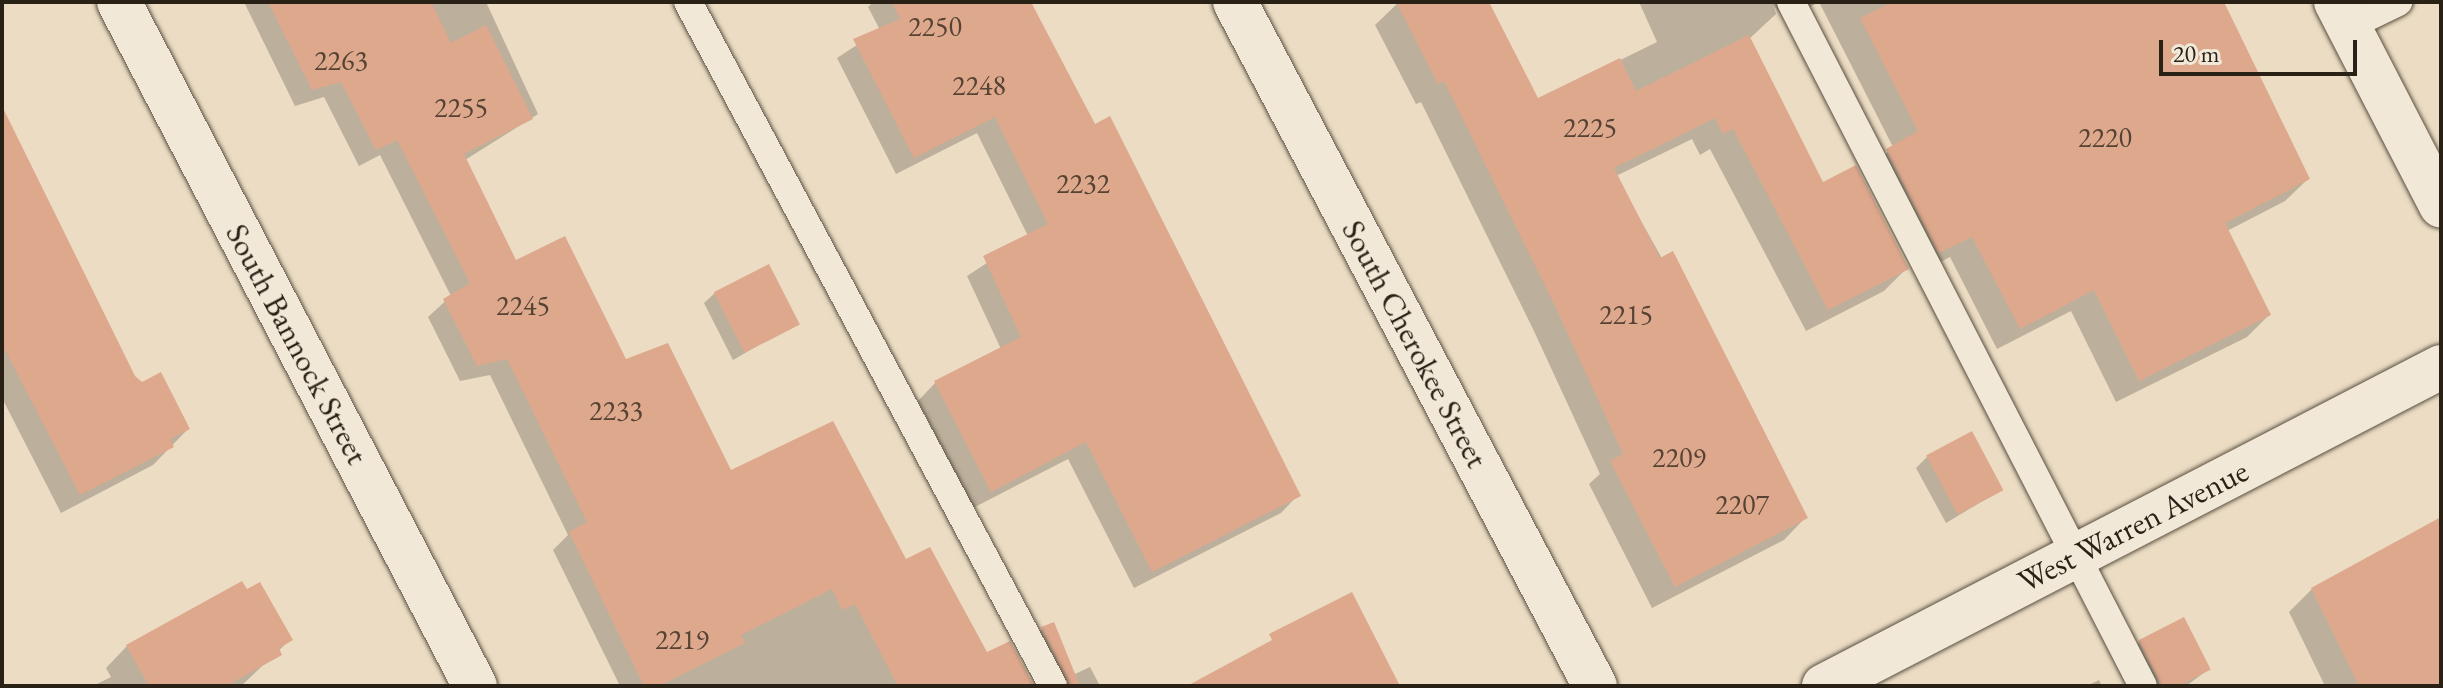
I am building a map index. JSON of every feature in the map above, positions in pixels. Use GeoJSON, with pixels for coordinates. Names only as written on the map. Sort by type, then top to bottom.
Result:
{"type":"FeatureCollection","features":[{"type":"Feature","properties":{"kind":"street","name":"South Bannock Street"},"geometry":{"type":"LineString","coordinates":[[119,2],[475,686]]}},
{"type":"Feature","properties":{"kind":"street","name":"South Cherokee Street"},"geometry":{"type":"LineString","coordinates":[[1235,2],[1595,686]]}},
{"type":"Feature","properties":{"kind":"street"},"geometry":{"type":"LineString","coordinates":[[2342,14],[2441,205]]}},
{"type":"Feature","properties":{"kind":"street","name":"West Warren Avenue"},"geometry":{"type":"LineString","coordinates":[[1824,686],[2441,367]]}},
{"type":"Feature","properties":{"kind":"lane"},"geometry":{"type":"LineString","coordinates":[[688,2],[1053,686]]}},
{"type":"Feature","properties":{"kind":"lane"},"geometry":{"type":"LineString","coordinates":[[1791,2],[2143,686]]}},
{"type":"Feature","properties":{"kind":"lane"},"geometry":{"type":"LineString","coordinates":[[2342,14],[2398,2]]}},
{"type":"Feature","properties":{"kind":"building"},"geometry":{"type":"Polygon","coordinates":[[[268,2],[431,2],[451,43],[486,25],[533,119],[464,154],[516,260],[565,236],[626,359],[668,343],[731,470],[833,421],[906,559],[930,547],[987,652],[1010,641],[1034,686],[898,686],[855,604],[842,610],[832,589],[741,635],[745,643],[659,686],[644,686],[569,532],[587,522],[507,359],[477,366],[443,299],[470,283],[397,140],[376,150],[341,82],[312,90],[268,2]]]}},
{"type":"Feature","properties":{"kind":"building"},"geometry":{"type":"Polygon","coordinates":[[[892,2],[1031,2],[1095,124],[1110,116],[1301,496],[1152,572],[1086,442],[991,492],[934,381],[1021,337],[983,256],[1048,224],[995,117],[914,158],[853,39],[900,19],[892,2]]]}},
{"type":"Feature","properties":{"kind":"building"},"geometry":{"type":"Polygon","coordinates":[[[1396,2],[1489,2],[1538,98],[1620,58],[1636,91],[1749,35],[1823,182],[1856,165],[1909,269],[1828,310],[1733,129],[1723,134],[1715,118],[1614,168],[1660,258],[1673,251],[1808,518],[1675,587],[1610,461],[1623,454],[1555,306],[1444,81],[1438,84],[1396,2]]]}},
{"type":"Feature","properties":{"kind":"building"},"geometry":{"type":"Polygon","coordinates":[[[1892,2],[2224,2],[2310,179],[2225,223],[2271,315],[2139,381],[2094,290],[2020,329],[1972,237],[1939,253],[1886,149],[1918,131],[1860,18],[1892,2]]]}},
{"type":"Feature","properties":{"kind":"building"},"geometry":{"type":"Polygon","coordinates":[[[2,106],[135,376],[142,382],[161,372],[190,429],[170,439],[174,447],[80,495],[2,344],[2,106]]]}},
{"type":"Feature","properties":{"kind":"building"},"geometry":{"type":"Polygon","coordinates":[[[769,264],[800,325],[745,353],[714,292],[769,264]]]}},
{"type":"Feature","properties":{"kind":"building"},"geometry":{"type":"Polygon","coordinates":[[[1972,431],[2003,490],[1958,515],[1926,455],[1972,431]]]}},
{"type":"Feature","properties":{"kind":"building"},"geometry":{"type":"Polygon","coordinates":[[[2441,517],[2441,686],[2359,686],[2311,588],[2441,517]]]}},
{"type":"Feature","properties":{"kind":"building"},"geometry":{"type":"Polygon","coordinates":[[[242,581],[247,589],[260,582],[293,640],[279,648],[282,655],[226,686],[149,686],[126,645],[242,581]]]}},
{"type":"Feature","properties":{"kind":"building"},"geometry":{"type":"Polygon","coordinates":[[[1352,592],[1400,686],[1187,686],[1272,640],[1269,634],[1352,592]]]}},
{"type":"Feature","properties":{"kind":"building"},"geometry":{"type":"Polygon","coordinates":[[[2184,617],[2211,670],[2179,686],[2162,686],[2139,640],[2184,617]]]}},
{"type":"Feature","properties":{"kind":"building"},"geometry":{"type":"Polygon","coordinates":[[[1054,622],[1080,686],[1070,686],[1041,627],[1054,622]]]}}]}
